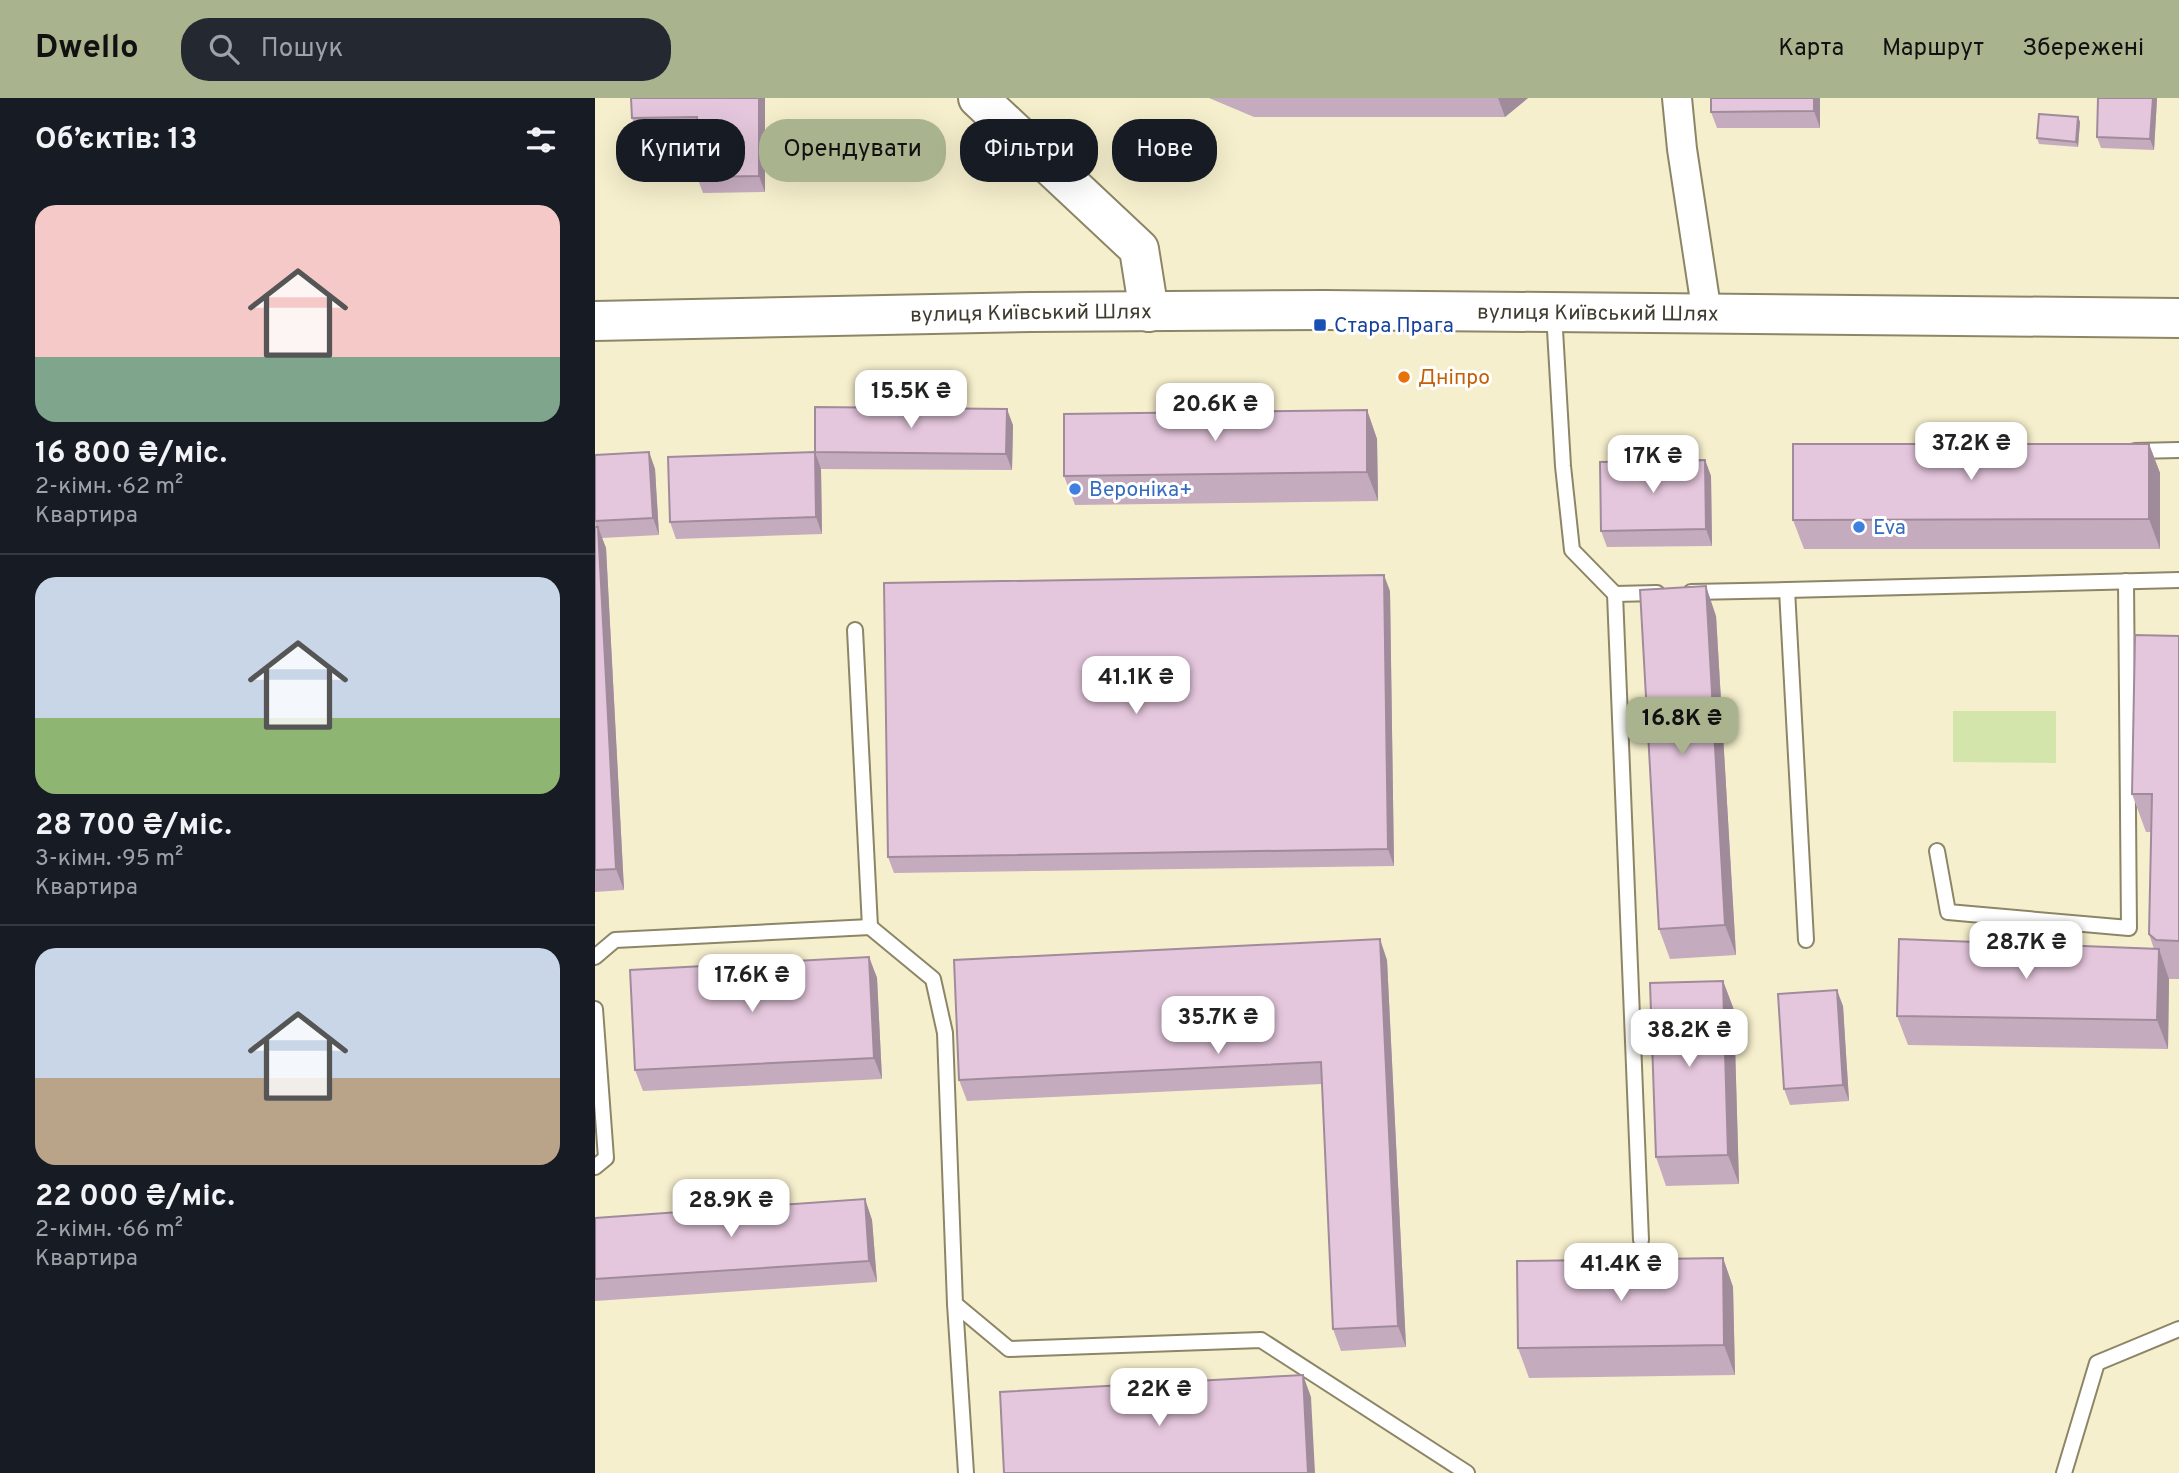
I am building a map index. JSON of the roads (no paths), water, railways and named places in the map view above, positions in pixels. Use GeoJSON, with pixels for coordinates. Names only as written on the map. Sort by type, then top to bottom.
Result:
{"type":"FeatureCollection","features":[{"type":"Feature","properties":{"kind":"main road"},"geometry":{"type":"LineString","coordinates":[[978,98],[1139,249],[1149,312]]}},
{"type":"Feature","properties":{"kind":"main road","name":"вулиця Київський Шлях"},"geometry":{"type":"LineString","coordinates":[[595,321],[1031,312],[1325,310],[2179,318]]}},
{"type":"Feature","properties":{"kind":"street"},"geometry":{"type":"LineString","coordinates":[[1677,98],[1707,314]]}},
{"type":"Feature","properties":{"kind":"lane"},"geometry":{"type":"LineString","coordinates":[[1554,312],[1563,466],[1572,550],[1615,594],[1641,1240]]}},
{"type":"Feature","properties":{"kind":"lane"},"geometry":{"type":"LineString","coordinates":[[2124,451],[2179,450]]}},
{"type":"Feature","properties":{"kind":"lane"},"geometry":{"type":"LineString","coordinates":[[1615,594],[2179,580]]}},
{"type":"Feature","properties":{"kind":"lane"},"geometry":{"type":"LineString","coordinates":[[1937,851],[1948,912],[2129,928],[2126,581]]}},
{"type":"Feature","properties":{"kind":"lane"},"geometry":{"type":"LineString","coordinates":[[1787,590],[1806,940]]}},
{"type":"Feature","properties":{"kind":"lane"},"geometry":{"type":"LineString","coordinates":[[855,630],[870,927]]}},
{"type":"Feature","properties":{"kind":"lane"},"geometry":{"type":"LineString","coordinates":[[595,957],[615,940],[870,927],[933,979],[945,1033],[955,1304],[966,1473]]}},
{"type":"Feature","properties":{"kind":"lane"},"geometry":{"type":"LineString","coordinates":[[595,1009],[606,1158],[595,1167]]}},
{"type":"Feature","properties":{"kind":"lane"},"geometry":{"type":"LineString","coordinates":[[955,1304],[1009,1349],[1261,1340],[1467,1473]]}},
{"type":"Feature","properties":{"kind":"lane"},"geometry":{"type":"LineString","coordinates":[[2064,1473],[2097,1363],[2179,1329]]}},
{"type":"Feature","properties":{"kind":"place","name":"Стара Прага"},"geometry":{"type":"Point","coordinates":[1320,325]}},
{"type":"Feature","properties":{"kind":"place","name":"Дніпро"},"geometry":{"type":"Point","coordinates":[1404,377]}},
{"type":"Feature","properties":{"kind":"place","name":"Вероніка+"},"geometry":{"type":"Point","coordinates":[1075,489]}},
{"type":"Feature","properties":{"kind":"place","name":"Eva"},"geometry":{"type":"Point","coordinates":[1859,527]}}]}
